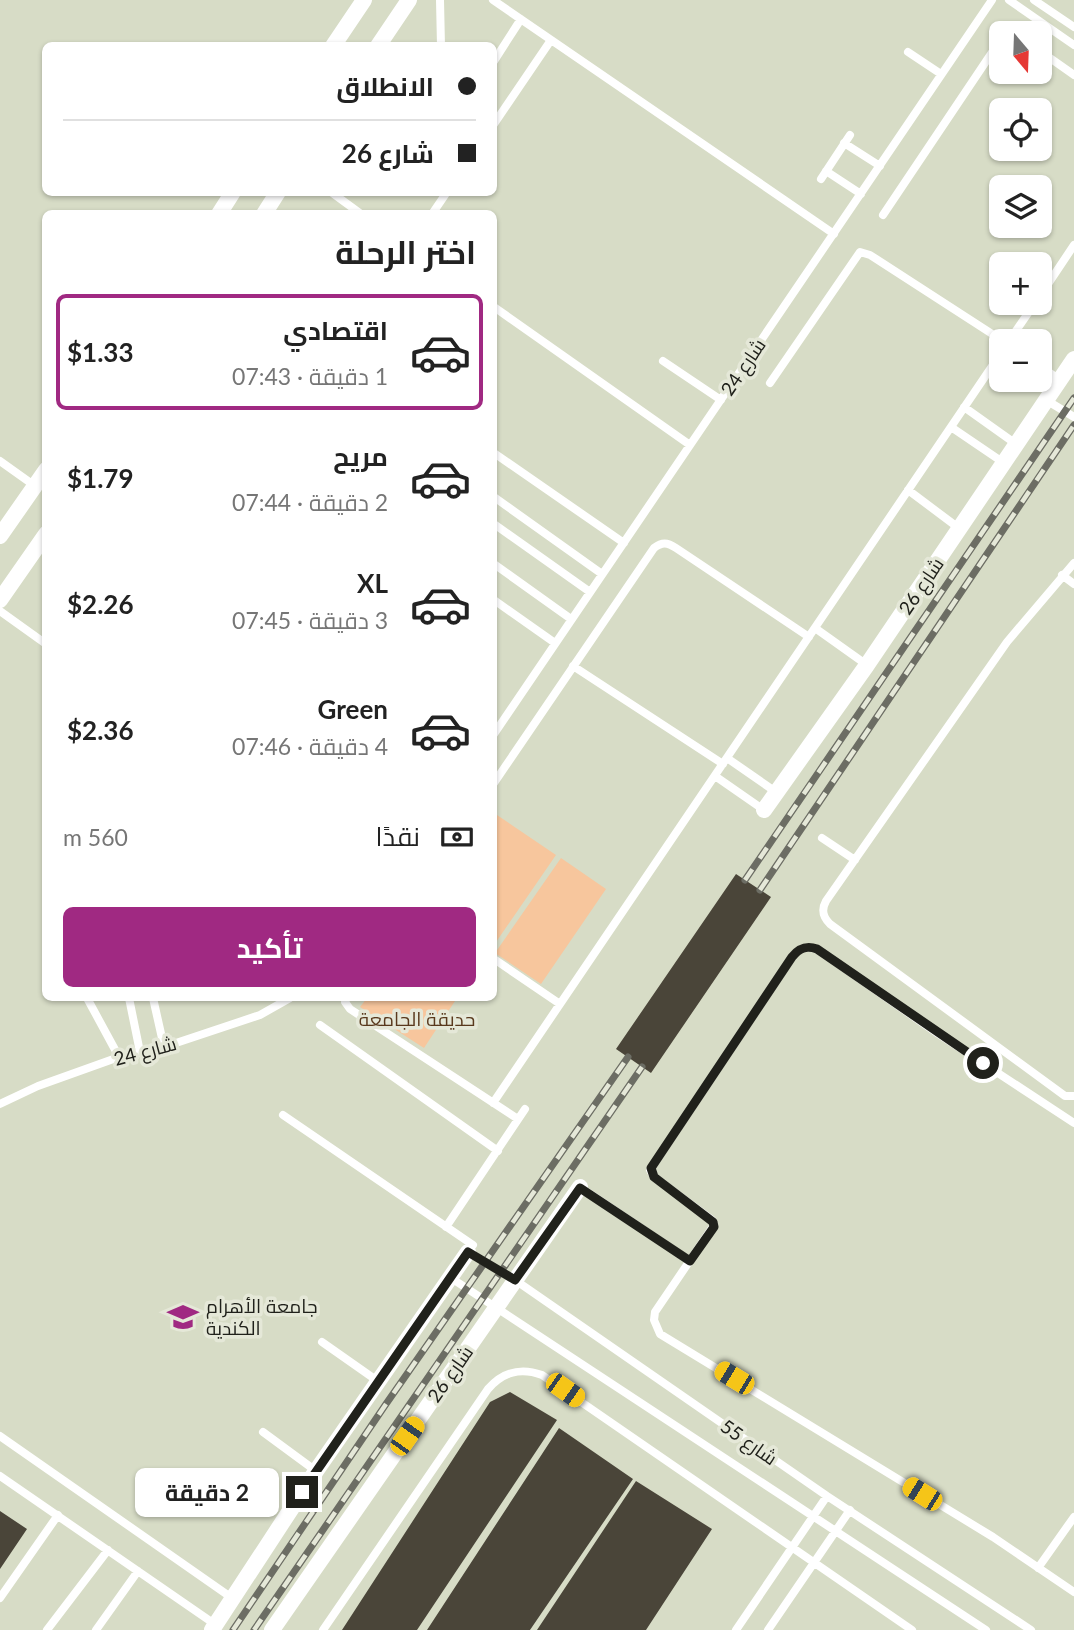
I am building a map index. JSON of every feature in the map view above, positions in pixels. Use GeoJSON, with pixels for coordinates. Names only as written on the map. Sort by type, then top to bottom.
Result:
{"type":"FeatureCollection","features":[{"type":"Feature","properties":{"kind":"street"},"geometry":{"type":"LineString","coordinates":[[336,42],[364,0]]}},
{"type":"Feature","properties":{"kind":"street"},"geometry":{"type":"LineString","coordinates":[[381,42],[409,0]]}},
{"type":"Feature","properties":{"kind":"street","name":"شارع 26"},"geometry":{"type":"LineString","coordinates":[[764,810],[867,665],[1046,400],[1066,378],[1074,359]]}},
{"type":"Feature","properties":{"kind":"street"},"geometry":{"type":"LineString","coordinates":[[0,536],[42,476]]}},
{"type":"Feature","properties":{"kind":"street"},"geometry":{"type":"LineString","coordinates":[[0,600],[42,540]]}},
{"type":"Feature","properties":{"kind":"street","name":"شارع 26"},"geometry":{"type":"LineString","coordinates":[[272,1630],[580,1188]]}},
{"type":"Feature","properties":{"kind":"street"},"geometry":{"type":"LineString","coordinates":[[214,1627],[316,1471],[471,1248]]}},
{"type":"Feature","properties":{"kind":"lane"},"geometry":{"type":"LineString","coordinates":[[440,0],[440,42]]}},
{"type":"Feature","properties":{"kind":"lane"},"geometry":{"type":"LineString","coordinates":[[493,0],[834,234]]}},
{"type":"Feature","properties":{"kind":"lane","name":"شارع 24"},"geometry":{"type":"LineString","coordinates":[[497,730],[992,0]]}},
{"type":"Feature","properties":{"kind":"lane"},"geometry":{"type":"LineString","coordinates":[[1009,0],[1074,45]]}},
{"type":"Feature","properties":{"kind":"lane"},"geometry":{"type":"LineString","coordinates":[[1034,0],[1074,27]]}},
{"type":"Feature","properties":{"kind":"lane"},"geometry":{"type":"LineString","coordinates":[[497,56],[521,19]]}},
{"type":"Feature","properties":{"kind":"lane"},"geometry":{"type":"LineString","coordinates":[[497,120],[551,40]]}},
{"type":"Feature","properties":{"kind":"lane"},"geometry":{"type":"LineString","coordinates":[[908,52],[942,75]]}},
{"type":"Feature","properties":{"kind":"lane"},"geometry":{"type":"LineString","coordinates":[[883,215],[989,57]]}},
{"type":"Feature","properties":{"kind":"lane"},"geometry":{"type":"LineString","coordinates":[[1052,59],[1074,75]]}},
{"type":"Feature","properties":{"kind":"lane"},"geometry":{"type":"LineString","coordinates":[[850,135],[824,175],[860,194]]}},
{"type":"Feature","properties":{"kind":"lane"},"geometry":{"type":"LineString","coordinates":[[844,144],[880,166]]}},
{"type":"Feature","properties":{"kind":"lane"},"geometry":{"type":"LineString","coordinates":[[336,196],[356,210]]}},
{"type":"Feature","properties":{"kind":"lane"},"geometry":{"type":"LineString","coordinates":[[1052,278],[1074,245]]}},
{"type":"Feature","properties":{"kind":"lane"},"geometry":{"type":"LineString","coordinates":[[769,383],[860,252],[870,255],[989,332]]}},
{"type":"Feature","properties":{"kind":"lane"},"geometry":{"type":"LineString","coordinates":[[497,309],[690,446]]}},
{"type":"Feature","properties":{"kind":"lane"},"geometry":{"type":"LineString","coordinates":[[663,362],[721,400]]}},
{"type":"Feature","properties":{"kind":"lane"},"geometry":{"type":"LineString","coordinates":[[493,1103],[989,371]]}},
{"type":"Feature","properties":{"kind":"lane"},"geometry":{"type":"LineString","coordinates":[[1046,400],[1074,417]]}},
{"type":"Feature","properties":{"kind":"lane"},"geometry":{"type":"LineString","coordinates":[[964,407],[1016,444]]}},
{"type":"Feature","properties":{"kind":"lane"},"geometry":{"type":"LineString","coordinates":[[951,427],[1004,463]]}},
{"type":"Feature","properties":{"kind":"lane"},"geometry":{"type":"LineString","coordinates":[[497,455],[624,543]]}},
{"type":"Feature","properties":{"kind":"lane"},"geometry":{"type":"LineString","coordinates":[[0,461],[35,486]]}},
{"type":"Feature","properties":{"kind":"lane"},"geometry":{"type":"LineString","coordinates":[[908,490],[960,529]]}},
{"type":"Feature","properties":{"kind":"lane"},"geometry":{"type":"LineString","coordinates":[[497,499],[602,574]]}},
{"type":"Feature","properties":{"kind":"lane"},"geometry":{"type":"LineString","coordinates":[[497,526],[590,592]]}},
{"type":"Feature","properties":{"kind":"lane"},"geometry":{"type":"LineString","coordinates":[[497,779],[654,548],[660,544],[669,544],[676,548],[809,637]]}},
{"type":"Feature","properties":{"kind":"lane"},"geometry":{"type":"LineString","coordinates":[[1074,563],[1007,642],[824,905],[826,920],[1065,1096],[1074,1096]]}},
{"type":"Feature","properties":{"kind":"lane"},"geometry":{"type":"LineString","coordinates":[[497,566],[571,620]]}},
{"type":"Feature","properties":{"kind":"lane"},"geometry":{"type":"LineString","coordinates":[[1062,575],[1074,584]]}},
{"type":"Feature","properties":{"kind":"lane"},"geometry":{"type":"LineString","coordinates":[[497,602],[555,643]]}},
{"type":"Feature","properties":{"kind":"lane"},"geometry":{"type":"LineString","coordinates":[[0,611],[42,641]]}},
{"type":"Feature","properties":{"kind":"lane"},"geometry":{"type":"LineString","coordinates":[[815,628],[867,665]]}},
{"type":"Feature","properties":{"kind":"lane"},"geometry":{"type":"LineString","coordinates":[[573,666],[776,792]]}},
{"type":"Feature","properties":{"kind":"lane"},"geometry":{"type":"LineString","coordinates":[[715,776],[764,810]]}},
{"type":"Feature","properties":{"kind":"lane"},"geometry":{"type":"LineString","coordinates":[[822,838],[855,860]]}},
{"type":"Feature","properties":{"kind":"lane"},"geometry":{"type":"LineString","coordinates":[[1074,1123],[937,1033],[817,949],[806,947],[792,957],[651,1168],[654,1177],[713,1222],[714,1227],[654,1312],[653,1320],[660,1334],[970,1523],[1074,1592]]}},
{"type":"Feature","properties":{"kind":"lane"},"geometry":{"type":"LineString","coordinates":[[497,961],[560,1004]]}},
{"type":"Feature","properties":{"kind":"lane"},"geometry":{"type":"LineString","coordinates":[[89,1001],[119,1056]]}},
{"type":"Feature","properties":{"kind":"lane"},"geometry":{"type":"LineString","coordinates":[[130,1001],[140,1052]]}},
{"type":"Feature","properties":{"kind":"lane"},"geometry":{"type":"LineString","coordinates":[[154,1001],[164,1047]]}},
{"type":"Feature","properties":{"kind":"lane","name":"شارع 24"},"geometry":{"type":"LineString","coordinates":[[0,1104],[119,1056],[164,1047],[260,1016],[285,1001]]}},
{"type":"Feature","properties":{"kind":"lane"},"geometry":{"type":"LineString","coordinates":[[347,1001],[346,1006],[518,1119]]}},
{"type":"Feature","properties":{"kind":"lane"},"geometry":{"type":"LineString","coordinates":[[320,1025],[498,1150]]}},
{"type":"Feature","properties":{"kind":"lane"},"geometry":{"type":"LineString","coordinates":[[446,1227],[525,1109]]}},
{"type":"Feature","properties":{"kind":"lane","name":"شارع 55"},"geometry":{"type":"LineString","coordinates":[[283,1115],[827,1496],[1031,1630]]}},
{"type":"Feature","properties":{"kind":"lane"},"geometry":{"type":"LineString","coordinates":[[580,1188],[690,1261]]}},
{"type":"Feature","properties":{"kind":"lane","name":"شارع 55"},"geometry":{"type":"LineString","coordinates":[[451,1278],[498,1306],[986,1630]]}},
{"type":"Feature","properties":{"kind":"lane"},"geometry":{"type":"LineString","coordinates":[[322,1342],[379,1382]]}},
{"type":"Feature","properties":{"kind":"lane"},"geometry":{"type":"LineString","coordinates":[[323,1630],[488,1390],[495,1382],[512,1372],[532,1371],[542,1375],[912,1630]]}},
{"type":"Feature","properties":{"kind":"lane"},"geometry":{"type":"LineString","coordinates":[[263,1432],[316,1471]]}},
{"type":"Feature","properties":{"kind":"lane"},"geometry":{"type":"LineString","coordinates":[[0,1436],[232,1598]]}},
{"type":"Feature","properties":{"kind":"lane"},"geometry":{"type":"LineString","coordinates":[[0,1476],[214,1627]]}},
{"type":"Feature","properties":{"kind":"lane"},"geometry":{"type":"LineString","coordinates":[[736,1630],[827,1496]]}},
{"type":"Feature","properties":{"kind":"lane"},"geometry":{"type":"LineString","coordinates":[[768,1630],[850,1510]]}},
{"type":"Feature","properties":{"kind":"lane"},"geometry":{"type":"LineString","coordinates":[[0,1598],[58,1515]]}},
{"type":"Feature","properties":{"kind":"lane"},"geometry":{"type":"LineString","coordinates":[[1038,1568],[1074,1517]]}},
{"type":"Feature","properties":{"kind":"lane"},"geometry":{"type":"LineString","coordinates":[[47,1630],[108,1550]]}},
{"type":"Feature","properties":{"kind":"lane"},"geometry":{"type":"LineString","coordinates":[[96,1630],[138,1571]]}},
{"type":"Feature","properties":{"kind":"shaded area"},"geometry":{"type":"Polygon","coordinates":[[[0,0],[1074,0],[1074,1630],[0,1630],[0,0]]]}},
{"type":"Feature","properties":{"kind":"green space"},"geometry":{"type":"Polygon","coordinates":[[[497,815],[556,855],[497,941],[497,815]]]}},
{"type":"Feature","properties":{"kind":"green space"},"geometry":{"type":"Polygon","coordinates":[[[561,858],[606,889],[541,984],[497,954],[497,950],[561,858]]]}},
{"type":"Feature","properties":{"kind":"green space","name":"حديقة الجامعة"},"geometry":{"type":"Polygon","coordinates":[[[365,1001],[455,1001],[424,1048],[360,1007],[365,1001]]]}},
{"type":"Feature","properties":{"kind":"building"},"geometry":{"type":"Polygon","coordinates":[[[736,874],[771,897],[651,1073],[616,1049],[736,874]]]}},
{"type":"Feature","properties":{"kind":"building"},"geometry":{"type":"Polygon","coordinates":[[[510,1392],[557,1420],[417,1630],[342,1630],[490,1402],[510,1392]]]}},
{"type":"Feature","properties":{"kind":"building"},"geometry":{"type":"Polygon","coordinates":[[[559,1428],[633,1479],[530,1630],[427,1630],[559,1428]]]}},
{"type":"Feature","properties":{"kind":"building"},"geometry":{"type":"Polygon","coordinates":[[[636,1481],[712,1529],[646,1630],[537,1630],[636,1481]]]}},
{"type":"Feature","properties":{"kind":"building"},"geometry":{"type":"Polygon","coordinates":[[[0,1511],[27,1529],[0,1569],[0,1511]]]}},
{"type":"Feature","properties":{"kind":"railway"},"geometry":{"type":"LineString","coordinates":[[745,880],[1074,398]]}},
{"type":"Feature","properties":{"kind":"railway"},"geometry":{"type":"LineString","coordinates":[[760,890],[1074,425]]}},
{"type":"Feature","properties":{"kind":"railway"},"geometry":{"type":"LineString","coordinates":[[233,1630],[386,1404],[628,1057]]}},
{"type":"Feature","properties":{"kind":"railway"},"geometry":{"type":"LineString","coordinates":[[254,1630],[642,1067]]}},
{"type":"Feature","properties":{"kind":"place","name":"جامعة الأهرام الكندية"},"geometry":{"type":"Point","coordinates":[183,1317]}},
{"type":"Feature","properties":{"kind":"route"},"geometry":{"type":"LineString","coordinates":[[302,1492],[468,1252],[515,1280],[580,1188],[690,1261],[714,1227],[713,1222],[654,1177],[651,1168],[792,957],[800,949],[817,949],[983,1063]]}}]}
